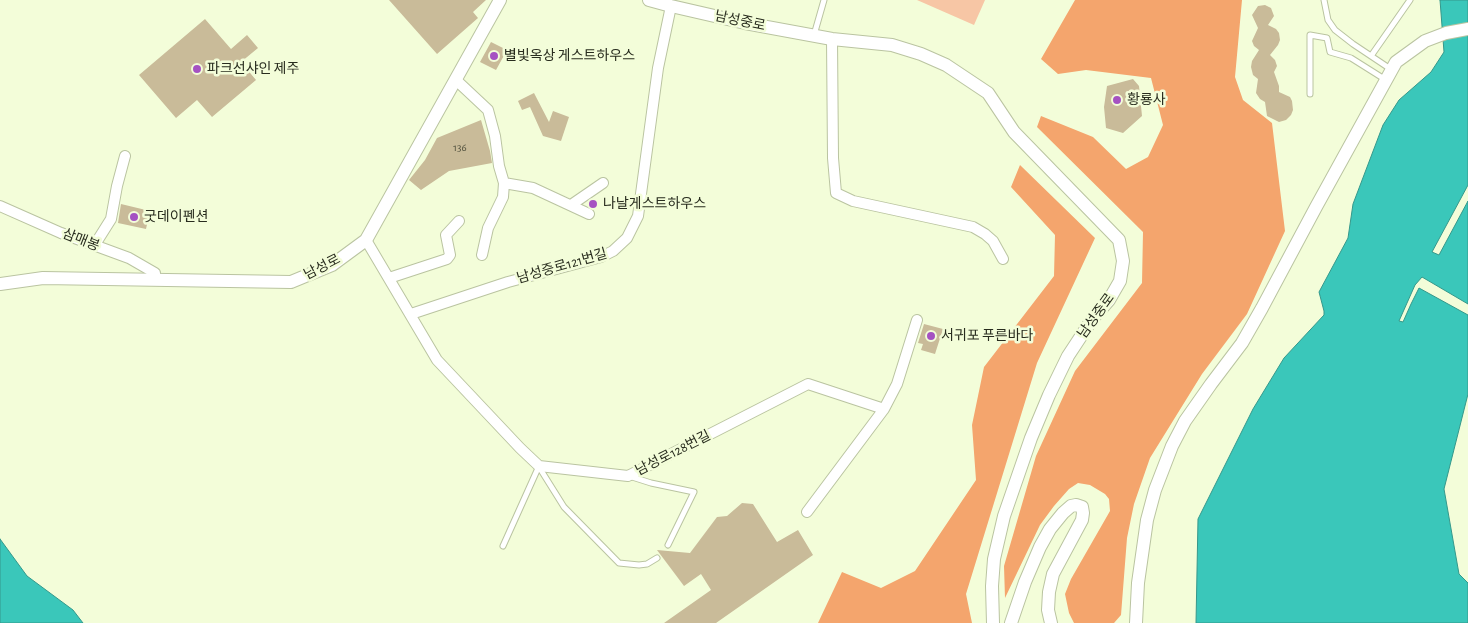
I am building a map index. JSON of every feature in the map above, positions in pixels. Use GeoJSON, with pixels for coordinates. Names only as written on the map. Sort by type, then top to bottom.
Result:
{"type":"FeatureCollection","features":[{"type":"Feature","properties":{"kind":"street","name":"남성로"},"geometry":{"type":"LineString","coordinates":[[0,284],[43,278],[291,282],[332,265],[366,240],[500,0]]}},
{"type":"Feature","properties":{"kind":"street","name":"남성중로"},"geometry":{"type":"LineString","coordinates":[[649,0],[814,36],[892,45],[946,64],[988,93],[1014,132],[1119,240],[1124,261],[1120,281],[1110,300],[1093,318],[1068,356],[1049,394],[1031,438],[1004,516],[994,559],[992,586],[993,623]]}},
{"type":"Feature","properties":{"kind":"street","name":"남성중로121번길"},"geometry":{"type":"LineString","coordinates":[[411,314],[508,282],[601,257],[613,251],[627,238],[633,228],[639,210],[658,68],[678,5]]}},
{"type":"Feature","properties":{"kind":"street"},"geometry":{"type":"LineString","coordinates":[[1136,623],[1138,583],[1147,520],[1155,490],[1172,446],[1185,421],[1210,384],[1242,343],[1392,71],[1425,41],[1446,33],[1468,29]]}},
{"type":"Feature","properties":{"kind":"street"},"geometry":{"type":"LineString","coordinates":[[832,39],[833,158],[836,193],[853,201],[973,227],[994,241],[1003,259]]}},
{"type":"Feature","properties":{"kind":"street"},"geometry":{"type":"LineString","coordinates":[[456,80],[488,110],[504,183],[503,197],[488,228],[482,255]]}},
{"type":"Feature","properties":{"kind":"street"},"geometry":{"type":"LineString","coordinates":[[94,246],[111,219],[125,156]]}},
{"type":"Feature","properties":{"kind":"street"},"geometry":{"type":"LineString","coordinates":[[504,183],[533,188],[588,214]]}},
{"type":"Feature","properties":{"kind":"street"},"geometry":{"type":"LineString","coordinates":[[571,205],[602,183]]}},
{"type":"Feature","properties":{"kind":"street","name":"삼매봉"},"geometry":{"type":"LineString","coordinates":[[0,206],[61,233],[129,258],[155,273],[155,279]]}},
{"type":"Feature","properties":{"kind":"street"},"geometry":{"type":"LineString","coordinates":[[389,278],[448,259],[450,255],[446,236],[459,221]]}},
{"type":"Feature","properties":{"kind":"street"},"geometry":{"type":"LineString","coordinates":[[366,240],[437,360],[538,466]]}},
{"type":"Feature","properties":{"kind":"street"},"geometry":{"type":"LineString","coordinates":[[807,512],[884,408],[897,384],[917,320]]}},
{"type":"Feature","properties":{"kind":"street","name":"남성로128번길"},"geometry":{"type":"LineString","coordinates":[[538,466],[628,476],[808,384],[884,408]]}},
{"type":"Feature","properties":{"kind":"street"},"geometry":{"type":"LineString","coordinates":[[1011,623],[1025,582],[1040,547],[1050,529],[1063,513],[1071,506],[1076,505],[1082,507],[1082,520],[1053,574],[1048,610],[1051,623]]}},
{"type":"Feature","properties":{"kind":"lane"},"geometry":{"type":"LineString","coordinates":[[814,36],[824,0]]}},
{"type":"Feature","properties":{"kind":"lane"},"geometry":{"type":"LineString","coordinates":[[1324,0],[1328,20],[1335,30],[1392,71]]}},
{"type":"Feature","properties":{"kind":"lane"},"geometry":{"type":"LineString","coordinates":[[1371,56],[1410,0]]}},
{"type":"Feature","properties":{"kind":"lane"},"geometry":{"type":"LineString","coordinates":[[1310,94],[1310,35],[1327,38],[1330,52],[1392,71]]}},
{"type":"Feature","properties":{"kind":"lane"},"geometry":{"type":"LineString","coordinates":[[503,546],[538,466]]}},
{"type":"Feature","properties":{"kind":"lane"},"geometry":{"type":"LineString","coordinates":[[538,466],[564,507],[619,563],[639,565],[646,564],[657,558]]}},
{"type":"Feature","properties":{"kind":"lane"},"geometry":{"type":"LineString","coordinates":[[628,476],[694,492],[668,545]]}},
{"type":"Feature","properties":{"kind":"shaded area"},"geometry":{"type":"Polygon","coordinates":[[[917,0],[985,0],[974,25],[917,0]]]}},
{"type":"Feature","properties":{"kind":"shaded area"},"geometry":{"type":"Polygon","coordinates":[[[1075,0],[1242,0],[1235,77],[1243,100],[1272,123],[1285,231],[1247,314],[1202,374],[1150,458],[1134,504],[1127,538],[1121,615],[1114,623],[1074,623],[1069,613],[1065,594],[1071,579],[1110,511],[1109,499],[1105,494],[1090,485],[1078,483],[1069,489],[1054,506],[1040,525],[1005,598],[1004,566],[1036,456],[1075,371],[1142,283],[1143,232],[1037,127],[1041,116],[1093,137],[1126,169],[1148,157],[1163,125],[1151,78],[1086,70],[1058,74],[1041,59],[1075,0]]]}},
{"type":"Feature","properties":{"kind":"shaded area"},"geometry":{"type":"Polygon","coordinates":[[[1020,165],[1095,238],[1037,363],[966,594],[972,623],[818,623],[842,572],[881,588],[915,571],[976,480],[972,425],[984,367],[1054,276],[1055,235],[1011,187],[1020,165]]]}},
{"type":"Feature","properties":{"kind":"water"},"geometry":{"type":"Polygon","coordinates":[[[1440,0],[1468,0],[1468,185],[1432,252],[1439,255],[1468,201],[1468,304],[1422,277],[1415,285],[1399,321],[1403,322],[1419,288],[1468,315],[1468,394],[1444,489],[1459,574],[1468,583],[1468,623],[1196,623],[1198,519],[1253,409],[1284,358],[1324,315],[1319,292],[1348,238],[1353,204],[1383,125],[1399,100],[1431,72],[1444,52],[1440,0]]]}},
{"type":"Feature","properties":{"kind":"water"},"geometry":{"type":"Polygon","coordinates":[[[0,539],[27,576],[73,610],[83,623],[0,623],[0,539]]]}},
{"type":"Feature","properties":{"kind":"building"},"geometry":{"type":"Polygon","coordinates":[[[389,0],[486,0],[473,12],[478,18],[437,54],[389,0]]]}},
{"type":"Feature","properties":{"kind":"building"},"geometry":{"type":"Polygon","coordinates":[[[1265,5],[1271,8],[1274,16],[1268,25],[1279,33],[1280,40],[1278,45],[1270,55],[1275,60],[1277,66],[1274,72],[1279,92],[1290,97],[1292,101],[1293,110],[1291,115],[1286,120],[1279,122],[1267,116],[1265,102],[1256,93],[1258,79],[1253,75],[1251,67],[1252,61],[1259,50],[1252,41],[1258,28],[1252,15],[1258,6],[1265,5]]]}},
{"type":"Feature","properties":{"kind":"building","name":"파크선샤인 제주"},"geometry":{"type":"Polygon","coordinates":[[[205,19],[231,49],[247,35],[258,48],[241,62],[256,80],[212,117],[197,100],[176,118],[139,75],[205,19]]]}},
{"type":"Feature","properties":{"kind":"building","name":"별빛옥상 게스트하우스"},"geometry":{"type":"Polygon","coordinates":[[[491,42],[507,50],[496,70],[480,62],[491,42]]]}},
{"type":"Feature","properties":{"kind":"building"},"geometry":{"type":"Polygon","coordinates":[[[1133,79],[1139,86],[1142,116],[1123,133],[1106,128],[1104,107],[1107,86],[1133,79]]]}},
{"type":"Feature","properties":{"kind":"building"},"geometry":{"type":"Polygon","coordinates":[[[534,93],[549,122],[553,111],[569,117],[561,141],[543,136],[530,107],[522,110],[518,101],[534,93]]]}},
{"type":"Feature","properties":{"kind":"building"},"geometry":{"type":"Polygon","coordinates":[[[481,120],[492,163],[449,171],[421,190],[409,180],[425,160],[437,138],[481,120]]]}},
{"type":"Feature","properties":{"kind":"building","name":"굿데이펜션"},"geometry":{"type":"Polygon","coordinates":[[[121,204],[150,211],[146,229],[118,223],[121,204]]]}},
{"type":"Feature","properties":{"kind":"building","name":"서귀포 푸른바다"},"geometry":{"type":"Polygon","coordinates":[[[924,324],[943,329],[935,354],[921,350],[923,344],[918,343],[924,324]]]}},
{"type":"Feature","properties":{"kind":"building"},"geometry":{"type":"Polygon","coordinates":[[[742,503],[753,504],[777,542],[798,530],[813,555],[716,623],[664,623],[711,590],[701,574],[684,586],[657,550],[690,553],[717,517],[727,516],[742,503]]]}},
{"type":"Feature","properties":{"kind":"place","name":"별빛옥상 게스트하우스"},"geometry":{"type":"Point","coordinates":[494,56]}},
{"type":"Feature","properties":{"kind":"place","name":"파크선샤인 제주"},"geometry":{"type":"Point","coordinates":[197,69]}},
{"type":"Feature","properties":{"kind":"place","name":"황룡사"},"geometry":{"type":"Point","coordinates":[1117,100]}},
{"type":"Feature","properties":{"kind":"place","name":"나날게스트하우스"},"geometry":{"type":"Point","coordinates":[593,204]}},
{"type":"Feature","properties":{"kind":"place","name":"굿데이펜션"},"geometry":{"type":"Point","coordinates":[134,217]}},
{"type":"Feature","properties":{"kind":"place","name":"서귀포 푸른바다"},"geometry":{"type":"Point","coordinates":[931,336]}}]}
